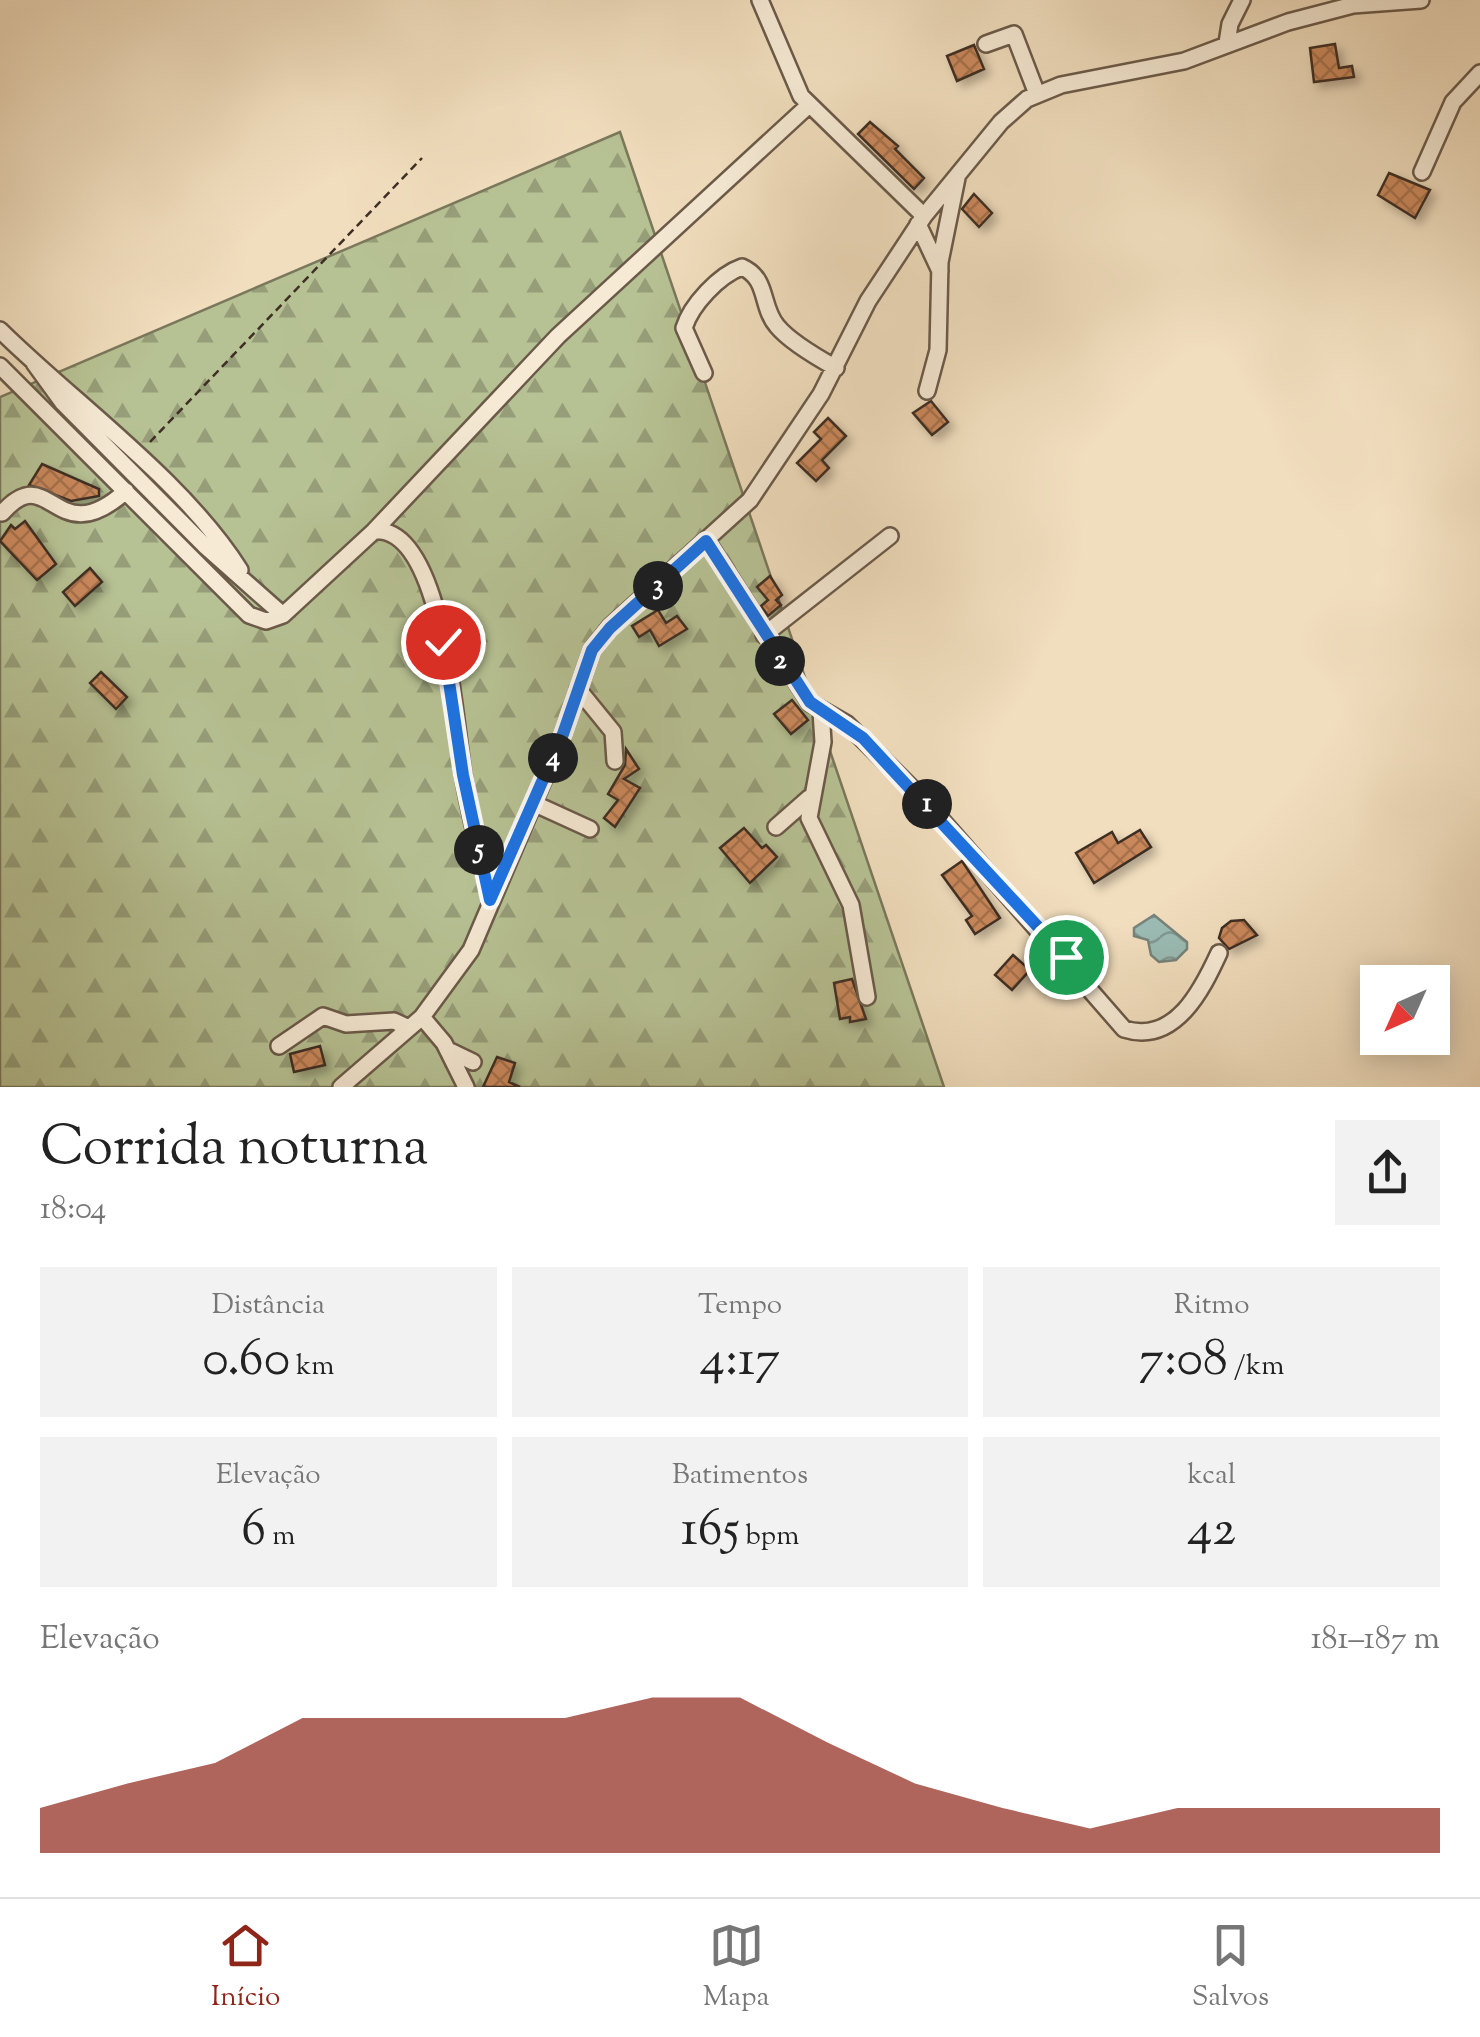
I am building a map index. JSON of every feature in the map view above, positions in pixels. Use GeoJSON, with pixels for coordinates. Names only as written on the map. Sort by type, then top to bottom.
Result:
{"type":"FeatureCollection","features":[{"type":"Feature","properties":{"kind":"street"},"geometry":{"type":"LineString","coordinates":[[760,0],[794,84],[808,105],[921,220],[940,271]]}},
{"type":"Feature","properties":{"kind":"street"},"geometry":{"type":"LineString","coordinates":[[1227,43],[1242,0]]}},
{"type":"Feature","properties":{"kind":"street"},"geometry":{"type":"LineString","coordinates":[[341,1087],[415,1022],[471,950],[592,650],[610,628],[763,483],[836,368],[868,301],[921,220],[1001,122],[1037,94],[1061,85],[1184,60],[1353,5],[1421,0]]}},
{"type":"Feature","properties":{"kind":"street"},"geometry":{"type":"LineString","coordinates":[[986,44],[1014,34],[1037,94]]}},
{"type":"Feature","properties":{"kind":"street"},"geometry":{"type":"LineString","coordinates":[[1422,172],[1454,102],[1480,73]]}},
{"type":"Feature","properties":{"kind":"street"},"geometry":{"type":"LineString","coordinates":[[0,366],[250,615],[266,621],[284,615],[374,531],[558,336],[808,105]]}},
{"type":"Feature","properties":{"kind":"street"},"geometry":{"type":"LineString","coordinates":[[927,391],[938,350],[940,271],[958,174]]}},
{"type":"Feature","properties":{"kind":"street"},"geometry":{"type":"LineString","coordinates":[[704,373],[684,328],[688,314],[724,277],[742,267],[759,279],[770,317],[779,329],[836,368]]}},
{"type":"Feature","properties":{"kind":"street"},"geometry":{"type":"LineString","coordinates":[[0,330],[137,456],[224,546],[245,578]]}},
{"type":"Feature","properties":{"kind":"street"},"geometry":{"type":"LineString","coordinates":[[34,363],[63,403],[206,548],[284,615]]}},
{"type":"Feature","properties":{"kind":"street"},"geometry":{"type":"LineString","coordinates":[[2,514],[24,493],[74,515],[89,516],[126,491]]}},
{"type":"Feature","properties":{"kind":"street"},"geometry":{"type":"LineString","coordinates":[[374,531],[394,533],[408,545],[433,598],[470,812],[490,900]]}},
{"type":"Feature","properties":{"kind":"street"},"geometry":{"type":"LineString","coordinates":[[764,636],[890,536]]}},
{"type":"Feature","properties":{"kind":"street"},"geometry":{"type":"LineString","coordinates":[[706,541],[802,692],[820,711],[847,724],[926,802],[1124,1029],[1149,1030],[1183,1015],[1202,990],[1219,953]]}},
{"type":"Feature","properties":{"kind":"street"},"geometry":{"type":"LineString","coordinates":[[578,690],[613,732],[616,762]]}},
{"type":"Feature","properties":{"kind":"street"},"geometry":{"type":"LineString","coordinates":[[820,711],[821,757],[809,798],[812,829],[851,905],[866,997]]}},
{"type":"Feature","properties":{"kind":"street"},"geometry":{"type":"LineString","coordinates":[[776,826],[809,798]]}},
{"type":"Feature","properties":{"kind":"street"},"geometry":{"type":"LineString","coordinates":[[533,803],[590,829]]}},
{"type":"Feature","properties":{"kind":"street"},"geometry":{"type":"LineString","coordinates":[[280,1046],[323,1016],[346,1024],[415,1022],[448,1050],[473,1062]]}},
{"type":"Feature","properties":{"kind":"street"},"geometry":{"type":"LineString","coordinates":[[448,1050],[466,1087]]}},
{"type":"Feature","properties":{"kind":"path"},"geometry":{"type":"LineString","coordinates":[[137,456],[422,158]]}},
{"type":"Feature","properties":{"kind":"green space"},"geometry":{"type":"Polygon","coordinates":[[[620,132],[944,1087],[0,1087],[0,397],[620,132]]]}},
{"type":"Feature","properties":{"kind":"water"},"geometry":{"type":"Polygon","coordinates":[[[1154,915],[1187,942],[1187,949],[1176,960],[1159,962],[1151,955],[1148,940],[1134,936],[1134,928],[1154,915]]]}},
{"type":"Feature","properties":{"kind":"building"},"geometry":{"type":"Polygon","coordinates":[[[1335,44],[1339,68],[1352,66],[1354,77],[1314,82],[1310,48],[1335,44]]]}},
{"type":"Feature","properties":{"kind":"building"},"geometry":{"type":"Polygon","coordinates":[[[974,45],[984,69],[957,81],[947,56],[974,45]]]}},
{"type":"Feature","properties":{"kind":"building"},"geometry":{"type":"Polygon","coordinates":[[[870,122],[898,146],[895,149],[924,178],[914,189],[858,134],[870,122]]]}},
{"type":"Feature","properties":{"kind":"building"},"geometry":{"type":"Polygon","coordinates":[[[1389,173],[1430,190],[1415,218],[1378,195],[1389,173]]]}},
{"type":"Feature","properties":{"kind":"building"},"geometry":{"type":"Polygon","coordinates":[[[974,194],[992,213],[979,227],[962,209],[974,194]]]}},
{"type":"Feature","properties":{"kind":"building"},"geometry":{"type":"Polygon","coordinates":[[[931,401],[948,422],[932,435],[913,413],[931,401]]]}},
{"type":"Feature","properties":{"kind":"building"},"geometry":{"type":"Polygon","coordinates":[[[828,418],[846,436],[822,460],[829,468],[816,481],[797,463],[821,439],[814,432],[828,418]]]}},
{"type":"Feature","properties":{"kind":"building"},"geometry":{"type":"Polygon","coordinates":[[[42,464],[99,489],[99,496],[71,501],[29,485],[42,464]]]}},
{"type":"Feature","properties":{"kind":"building"},"geometry":{"type":"Polygon","coordinates":[[[25,521],[56,564],[37,580],[0,541],[11,525],[15,529],[25,521]]]}},
{"type":"Feature","properties":{"kind":"building"},"geometry":{"type":"Polygon","coordinates":[[[90,568],[102,582],[75,606],[63,592],[90,568]]]}},
{"type":"Feature","properties":{"kind":"building"},"geometry":{"type":"Polygon","coordinates":[[[770,576],[782,595],[776,600],[781,605],[768,616],[761,606],[768,600],[757,587],[770,576]]]}},
{"type":"Feature","properties":{"kind":"building"},"geometry":{"type":"Polygon","coordinates":[[[658,610],[666,623],[677,616],[687,629],[659,646],[650,630],[639,637],[632,626],[658,610]]]}},
{"type":"Feature","properties":{"kind":"building"},"geometry":{"type":"Polygon","coordinates":[[[101,672],[127,697],[116,709],[90,683],[101,672]]]}},
{"type":"Feature","properties":{"kind":"building"},"geometry":{"type":"Polygon","coordinates":[[[792,700],[808,720],[791,734],[774,714],[792,700]]]}},
{"type":"Feature","properties":{"kind":"building"},"geometry":{"type":"Polygon","coordinates":[[[626,749],[639,769],[624,779],[640,788],[615,827],[604,818],[618,800],[608,794],[625,765],[626,749]]]}},
{"type":"Feature","properties":{"kind":"building"},"geometry":{"type":"Polygon","coordinates":[[[744,828],[762,848],[766,845],[777,857],[750,883],[720,848],[744,828]]]}},
{"type":"Feature","properties":{"kind":"building"},"geometry":{"type":"Polygon","coordinates":[[[1140,830],[1151,847],[1094,883],[1076,853],[1112,832],[1118,843],[1140,830]]]}},
{"type":"Feature","properties":{"kind":"building"},"geometry":{"type":"Polygon","coordinates":[[[962,861],[1000,918],[975,934],[966,920],[972,916],[942,875],[962,861]]]}},
{"type":"Feature","properties":{"kind":"building"},"geometry":{"type":"Polygon","coordinates":[[[1244,920],[1257,935],[1229,949],[1219,938],[1222,928],[1231,921],[1244,920]]]}},
{"type":"Feature","properties":{"kind":"building"},"geometry":{"type":"Polygon","coordinates":[[[1013,955],[1030,970],[1012,990],[995,975],[1013,955]]]}},
{"type":"Feature","properties":{"kind":"building"},"geometry":{"type":"Polygon","coordinates":[[[852,979],[866,1019],[850,1022],[850,1017],[840,1019],[834,983],[852,979]]]}},
{"type":"Feature","properties":{"kind":"building"},"geometry":{"type":"Polygon","coordinates":[[[320,1046],[325,1065],[294,1072],[290,1054],[320,1046]]]}},
{"type":"Feature","properties":{"kind":"building"},"geometry":{"type":"Polygon","coordinates":[[[497,1057],[515,1063],[509,1082],[520,1087],[483,1087],[497,1057]]]}},
{"type":"Feature","properties":{"kind":"route"},"geometry":{"type":"LineString","coordinates":[[443,642],[463,775],[490,900],[563,734],[592,650],[633,606],[706,541],[810,702],[863,738],[1066,957]]}}]}
